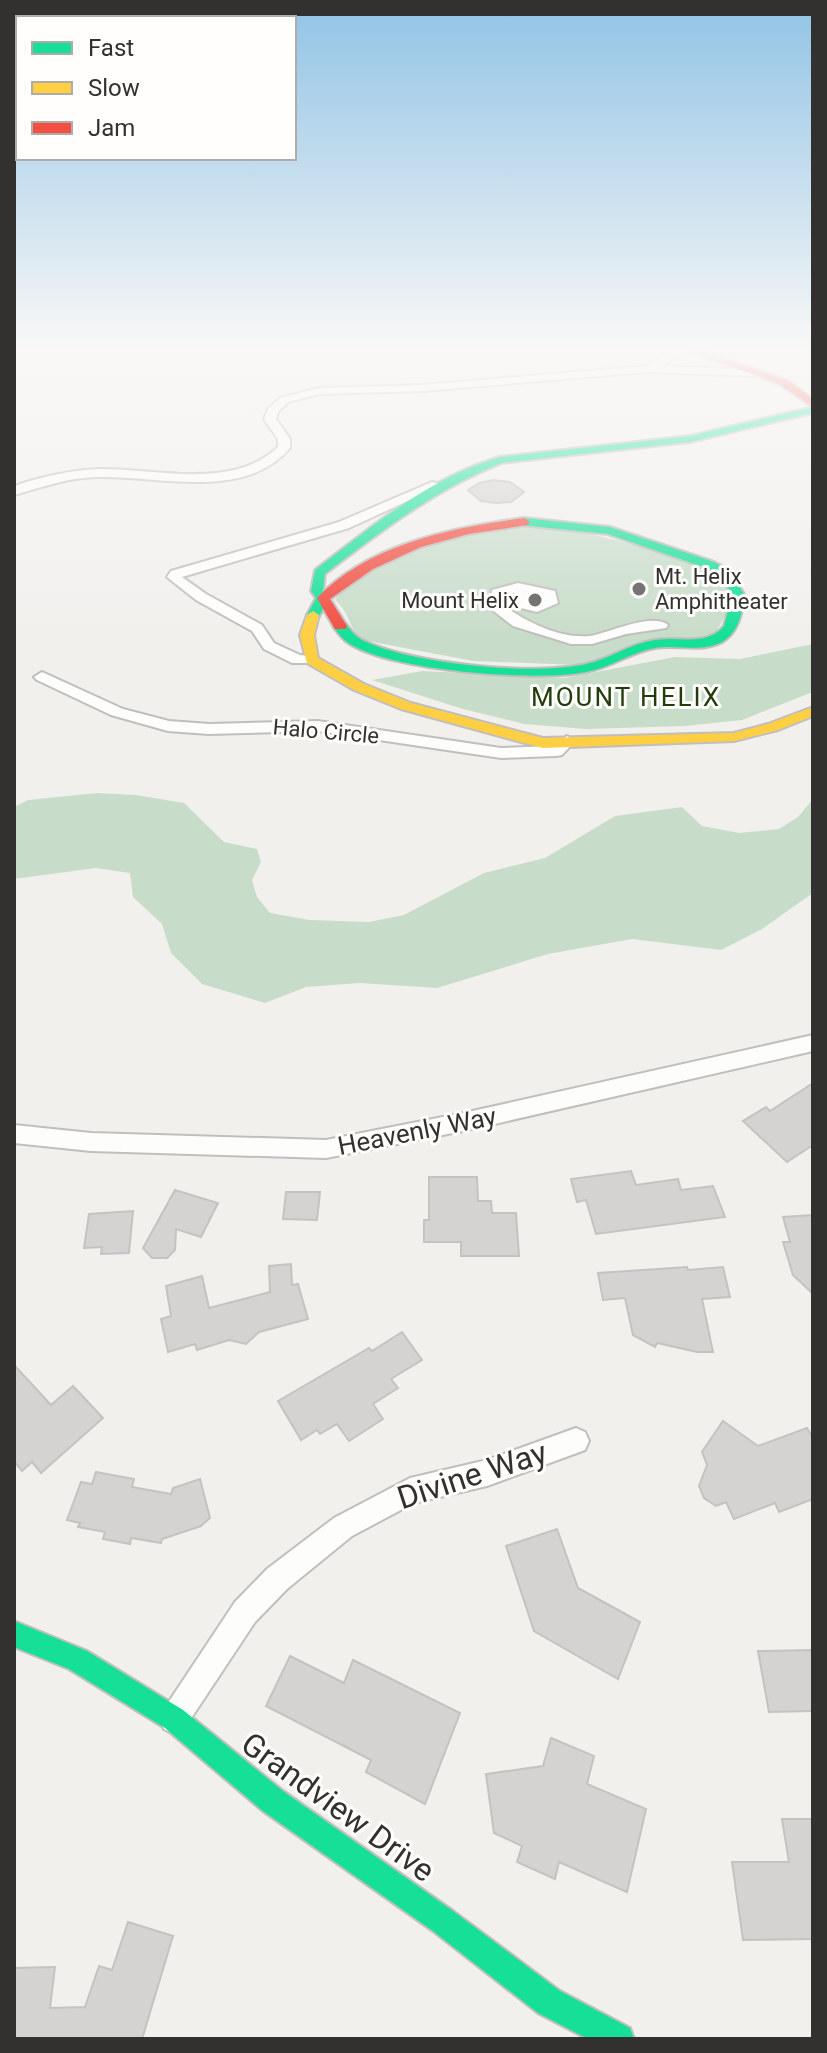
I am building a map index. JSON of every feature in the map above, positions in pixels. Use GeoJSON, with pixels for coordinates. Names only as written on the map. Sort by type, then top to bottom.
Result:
{"type":"FeatureCollection","features":[{"type":"Feature","properties":{"kind":"street"},"geometry":{"type":"LineString","coordinates":[[14,491],[43,481],[85,474],[238,475],[268,463],[281,453],[283,445]]}},
{"type":"Feature","properties":{"kind":"street"},"geometry":{"type":"LineString","coordinates":[[637,445],[500,460],[344,525],[174,577],[201,597],[257,628],[269,646],[297,660],[312,660],[359,687],[406,706],[543,743],[734,737],[773,727],[813,711]]}},
{"type":"Feature","properties":{"kind":"street"},"geometry":{"type":"LineString","coordinates":[[312,660],[306,635],[312,615],[323,598],[369,562],[438,535],[490,524],[570,524],[610,531],[680,553],[725,573],[738,594],[732,624],[722,636],[709,642],[652,645],[584,669],[498,667],[424,659],[358,644],[347,637],[323,598],[317,591],[319,573],[436,485]]}},
{"type":"Feature","properties":{"kind":"street"},"geometry":{"type":"LineString","coordinates":[[534,589],[518,587],[497,593],[496,606],[518,623],[571,640],[592,640],[624,630],[661,625]]}},
{"type":"Feature","properties":{"kind":"street","name":"Halo Circle"},"geometry":{"type":"LineString","coordinates":[[42,677],[117,712],[168,726],[209,729],[318,726],[501,753],[556,751],[567,741]]}},
{"type":"Feature","properties":{"kind":"street","name":"Heavenly Way"},"geometry":{"type":"LineString","coordinates":[[14,1134],[91,1142],[326,1149],[468,1121],[813,1043]]}},
{"type":"Feature","properties":{"kind":"street","name":"Divine Way"},"geometry":{"type":"LineString","coordinates":[[174,1719],[245,1612],[277,1579],[343,1527],[410,1491],[487,1473],[576,1441]]}},
{"type":"Feature","properties":{"kind":"street","name":"Grandview Drive"},"geometry":{"type":"LineString","coordinates":[[14,1634],[78,1660],[174,1719],[273,1801],[443,1921],[549,2002],[619,2039]]}},
{"type":"Feature","properties":{"kind":"green space"},"geometry":{"type":"Polygon","coordinates":[[[549,526],[640,547],[717,574],[723,578],[729,591],[728,607],[721,623],[713,635],[577,665],[473,661],[362,640],[335,600],[348,581],[430,543],[491,527],[549,526]]]}},
{"type":"Feature","properties":{"kind":"green space"},"geometry":{"type":"Polygon","coordinates":[[[813,644],[813,692],[742,720],[685,726],[586,729],[524,724],[463,709],[372,680],[422,671],[564,678],[675,657],[740,659],[813,644]]]}},
{"type":"Feature","properties":{"kind":"green space"},"geometry":{"type":"Polygon","coordinates":[[[97,793],[136,795],[184,803],[224,842],[257,849],[261,862],[252,880],[257,897],[270,913],[310,920],[369,922],[404,915],[484,873],[545,858],[615,816],[682,807],[702,826],[739,833],[779,829],[798,817],[813,799],[813,893],[762,929],[721,950],[632,939],[548,954],[437,988],[360,983],[306,987],[265,1003],[202,984],[171,953],[162,924],[133,897],[130,873],[96,868],[14,879],[14,807],[28,800],[97,793]]]}},
{"type":"Feature","properties":{"kind":"building"},"geometry":{"type":"Polygon","coordinates":[[[494,480],[510,482],[524,492],[511,502],[496,503],[481,501],[468,490],[479,483],[494,480]]]}},
{"type":"Feature","properties":{"kind":"building"},"geometry":{"type":"Polygon","coordinates":[[[813,1083],[813,1145],[787,1162],[743,1121],[766,1107],[770,1111],[813,1083]]]}},
{"type":"Feature","properties":{"kind":"building"},"geometry":{"type":"Polygon","coordinates":[[[631,1171],[636,1185],[678,1179],[681,1190],[713,1186],[725,1217],[596,1234],[586,1200],[577,1202],[571,1179],[631,1171]]]}},
{"type":"Feature","properties":{"kind":"building"},"geometry":{"type":"Polygon","coordinates":[[[429,1177],[477,1177],[478,1201],[491,1201],[492,1213],[516,1213],[519,1256],[461,1256],[461,1242],[424,1242],[424,1220],[429,1220],[429,1177]]]}},
{"type":"Feature","properties":{"kind":"building"},"geometry":{"type":"Polygon","coordinates":[[[175,1190],[218,1203],[201,1237],[176,1229],[175,1250],[167,1258],[152,1258],[143,1248],[175,1190]]]}},
{"type":"Feature","properties":{"kind":"building"},"geometry":{"type":"Polygon","coordinates":[[[286,1192],[320,1192],[317,1220],[283,1219],[286,1192]]]}},
{"type":"Feature","properties":{"kind":"building"},"geometry":{"type":"Polygon","coordinates":[[[133,1211],[129,1253],[101,1254],[102,1247],[84,1248],[89,1214],[133,1211]]]}},
{"type":"Feature","properties":{"kind":"building"},"geometry":{"type":"Polygon","coordinates":[[[813,1215],[813,1294],[793,1275],[783,1242],[790,1242],[783,1217],[813,1215]]]}},
{"type":"Feature","properties":{"kind":"building"},"geometry":{"type":"Polygon","coordinates":[[[291,1264],[292,1285],[298,1284],[308,1319],[259,1332],[246,1344],[229,1340],[197,1350],[195,1344],[168,1352],[161,1319],[171,1316],[166,1286],[202,1276],[209,1308],[270,1292],[269,1266],[291,1264]]]}},
{"type":"Feature","properties":{"kind":"building"},"geometry":{"type":"Polygon","coordinates":[[[687,1267],[688,1270],[723,1267],[730,1297],[702,1299],[713,1352],[697,1352],[657,1343],[655,1347],[633,1335],[625,1298],[603,1300],[598,1273],[687,1267]]]}},
{"type":"Feature","properties":{"kind":"building"},"geometry":{"type":"Polygon","coordinates":[[[402,1332],[422,1360],[391,1379],[398,1388],[373,1404],[383,1419],[349,1441],[337,1424],[320,1434],[317,1430],[301,1440],[278,1401],[402,1332]]]}},
{"type":"Feature","properties":{"kind":"building"},"geometry":{"type":"Polygon","coordinates":[[[14,1365],[51,1405],[73,1386],[103,1418],[41,1473],[32,1462],[22,1471],[14,1461],[14,1365]]]}},
{"type":"Feature","properties":{"kind":"building"},"geometry":{"type":"Polygon","coordinates":[[[723,1421],[758,1446],[807,1428],[813,1438],[813,1499],[779,1512],[775,1503],[734,1519],[726,1502],[716,1506],[704,1498],[699,1486],[707,1465],[702,1452],[723,1421]]]}},
{"type":"Feature","properties":{"kind":"building"},"geometry":{"type":"Polygon","coordinates":[[[96,1472],[134,1479],[132,1487],[171,1494],[173,1488],[200,1479],[210,1518],[201,1526],[162,1539],[161,1543],[131,1538],[130,1544],[103,1539],[105,1532],[78,1527],[80,1523],[67,1520],[81,1482],[92,1484],[96,1472]]]}},
{"type":"Feature","properties":{"kind":"building"},"geometry":{"type":"Polygon","coordinates":[[[557,1529],[578,1588],[640,1622],[618,1679],[534,1631],[506,1546],[557,1529]]]}},
{"type":"Feature","properties":{"kind":"building"},"geometry":{"type":"Polygon","coordinates":[[[813,1650],[813,1711],[769,1712],[758,1651],[813,1650]]]}},
{"type":"Feature","properties":{"kind":"building"},"geometry":{"type":"Polygon","coordinates":[[[290,1656],[344,1683],[353,1660],[460,1713],[425,1804],[366,1772],[371,1760],[266,1706],[290,1656]]]}},
{"type":"Feature","properties":{"kind":"building"},"geometry":{"type":"Polygon","coordinates":[[[551,1738],[594,1756],[587,1784],[646,1809],[627,1892],[559,1862],[555,1879],[517,1862],[522,1846],[494,1833],[486,1774],[543,1766],[551,1738]]]}},
{"type":"Feature","properties":{"kind":"building"},"geometry":{"type":"Polygon","coordinates":[[[782,1819],[813,1819],[813,1939],[743,1940],[732,1862],[789,1862],[782,1819]]]}},
{"type":"Feature","properties":{"kind":"building"},"geometry":{"type":"Polygon","coordinates":[[[128,1922],[173,1936],[142,2039],[14,2039],[14,1968],[55,1967],[50,2008],[85,2007],[99,1966],[112,1970],[128,1922]]]}},
{"type":"Feature","properties":{"kind":"traffic: fast"},"geometry":{"type":"LineString","coordinates":[[313,615],[323,598],[317,591],[319,573],[405,509],[451,482],[500,460],[637,445]]}},
{"type":"Feature","properties":{"kind":"traffic: fast"},"geometry":{"type":"LineString","coordinates":[[340,626],[358,643],[405,658],[469,668],[533,672],[592,667],[653,644],[708,642],[724,634],[731,626],[738,594],[725,573],[710,565],[610,531],[524,522]]}},
{"type":"Feature","properties":{"kind":"traffic: fast"},"geometry":{"type":"LineString","coordinates":[[14,1634],[78,1660],[174,1719],[273,1801],[443,1921],[549,2002],[619,2039]]}},
{"type":"Feature","properties":{"kind":"traffic: slow"},"geometry":{"type":"LineString","coordinates":[[313,615],[307,635],[312,660],[359,687],[406,706],[543,743],[734,737],[773,727],[813,711]]}},
{"type":"Feature","properties":{"kind":"traffic: jam"},"geometry":{"type":"LineString","coordinates":[[340,626],[323,598],[369,567],[392,555],[443,537],[524,522]]}},
{"type":"Feature","properties":{"kind":"place","name":"Mt. Helix Amphitheater"},"geometry":{"type":"Point","coordinates":[639,589]}},
{"type":"Feature","properties":{"kind":"place","name":"Mount Helix"},"geometry":{"type":"Point","coordinates":[535,600]}},
{"type":"Feature","properties":{"kind":"district","name":"MOUNT HELIX"},"geometry":{"type":"Point","coordinates":[626,697]}}]}
